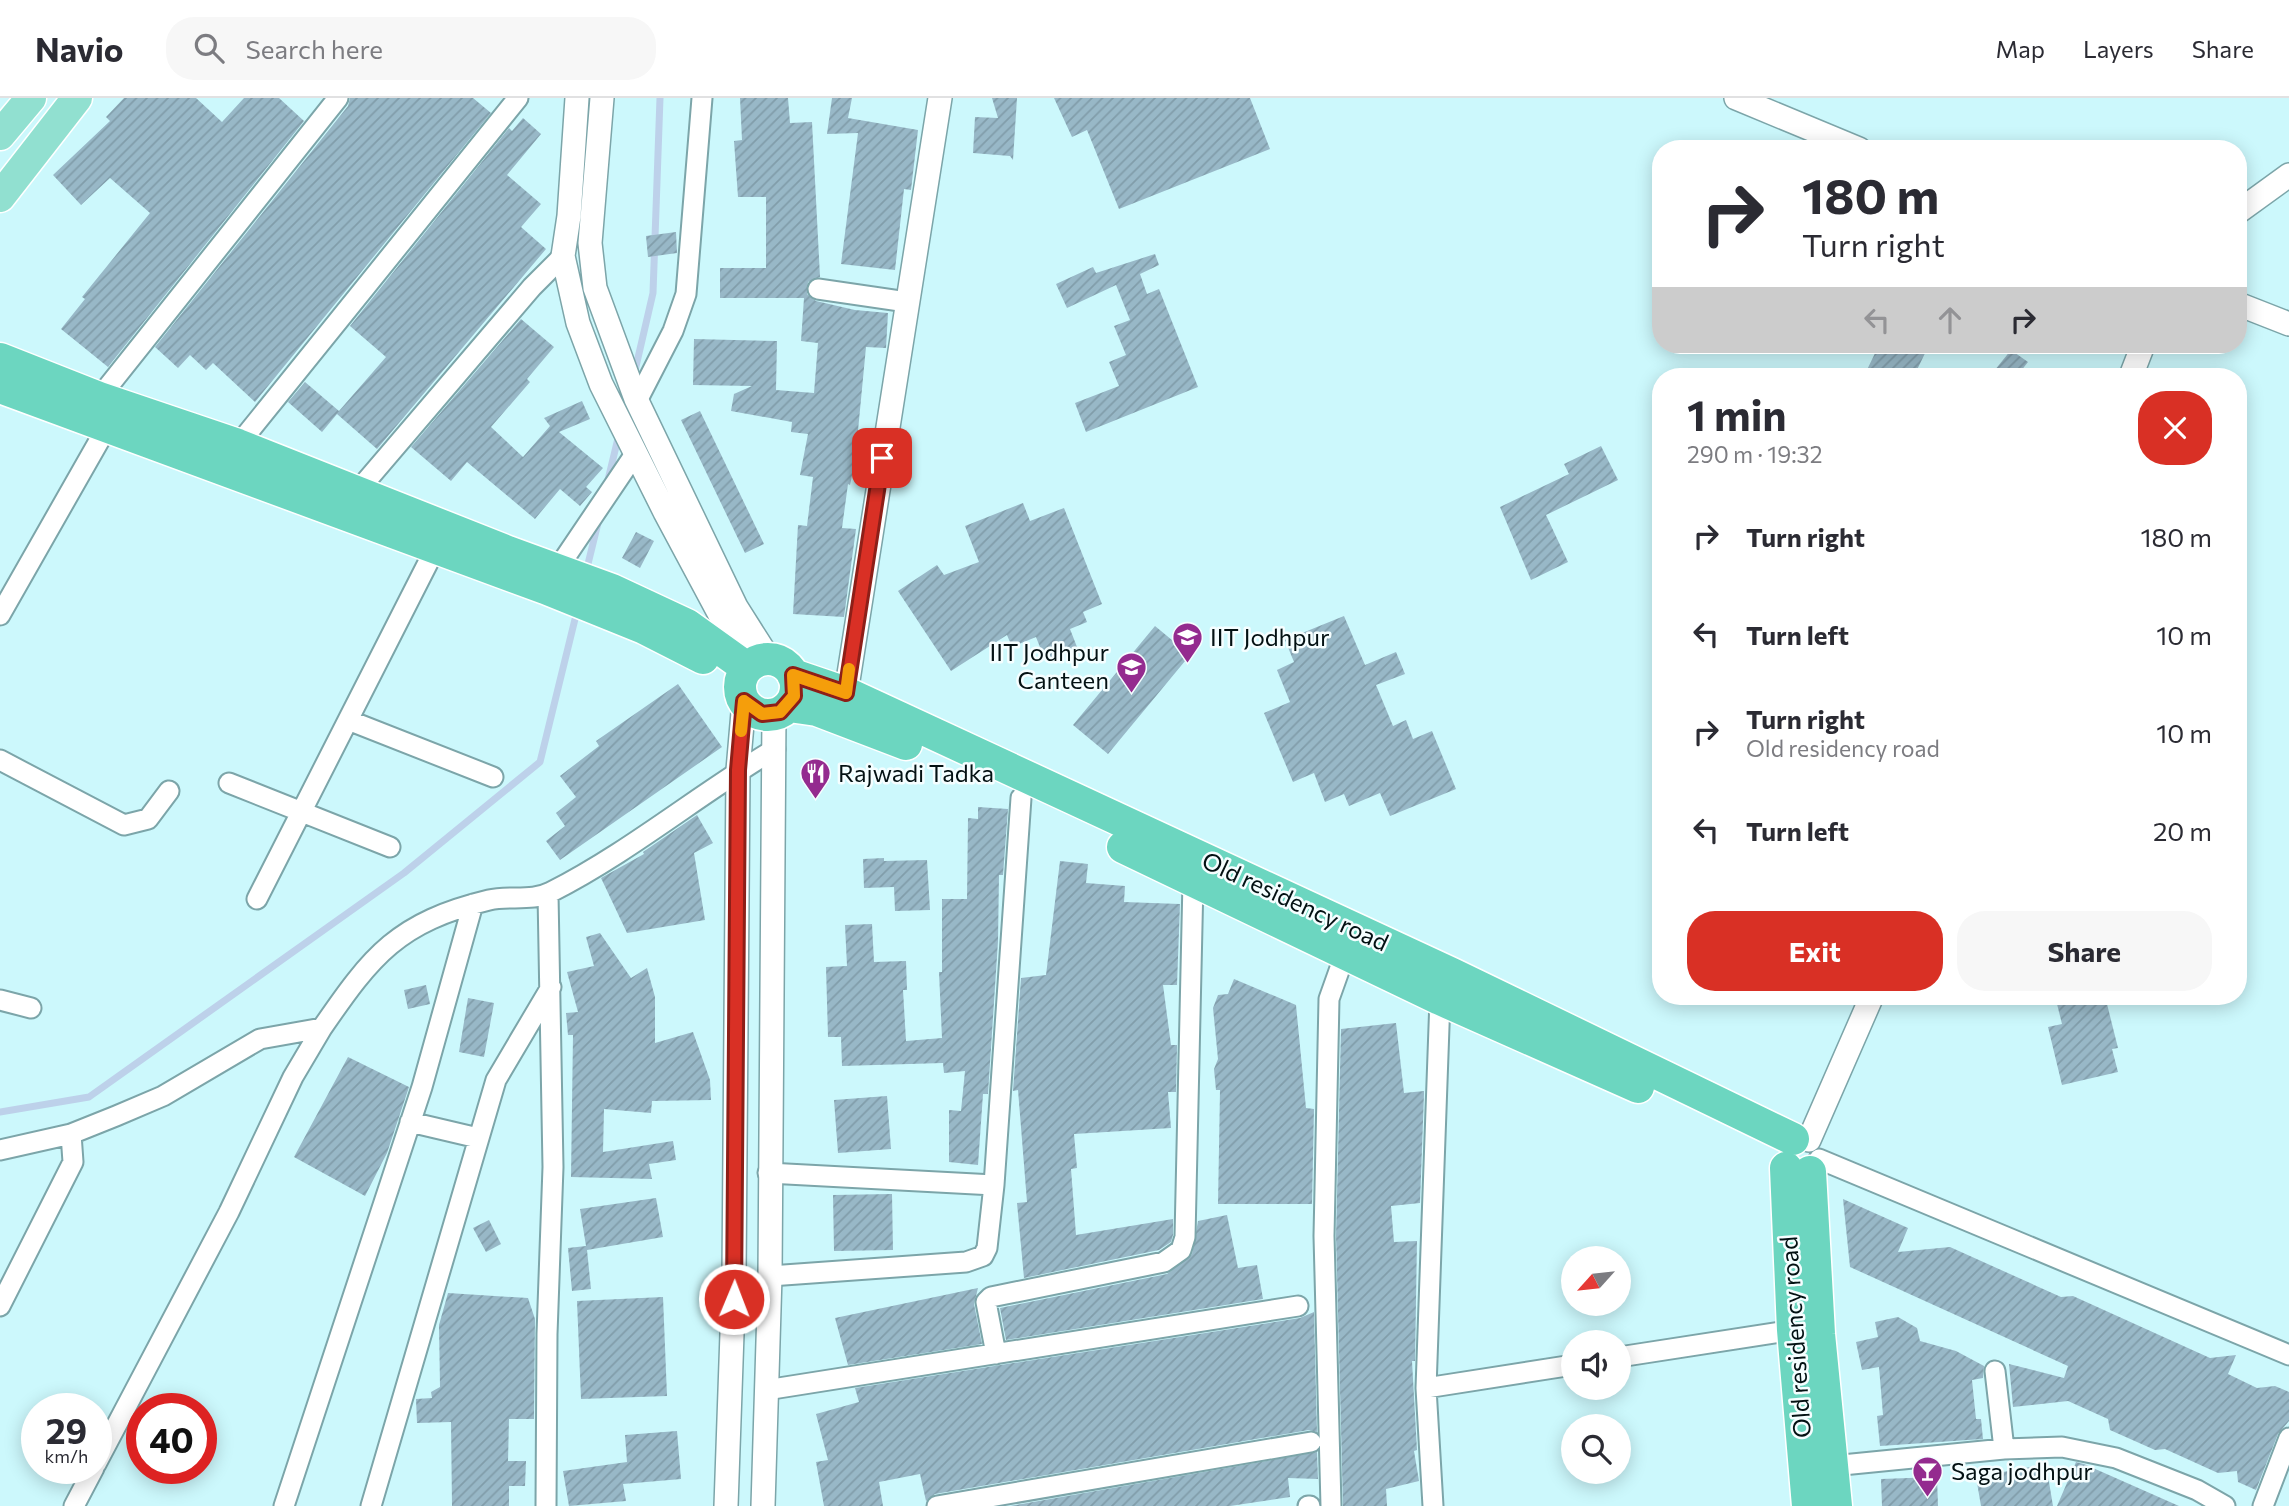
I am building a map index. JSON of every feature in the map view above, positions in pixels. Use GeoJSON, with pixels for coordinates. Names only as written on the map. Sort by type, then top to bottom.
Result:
{"type":"FeatureCollection","features":[{"type":"Feature","properties":{"kind":"highway"},"geometry":{"type":"LineString","coordinates":[[0,359],[103,412],[435,549],[644,628],[764,683]]}},
{"type":"Feature","properties":{"kind":"highway"},"geometry":{"type":"LineString","coordinates":[[0,387],[238,445],[655,608],[687,625],[764,683]]}},
{"type":"Feature","properties":{"kind":"highway","name":"Old residency road"},"geometry":{"type":"LineString","coordinates":[[764,683],[846,693],[1464,980],[1800,1155]]}},
{"type":"Feature","properties":{"kind":"highway","name":"Old residency road"},"geometry":{"type":"LineString","coordinates":[[764,683],[817,710],[864,726],[1021,797],[1440,999],[1800,1155]]}},
{"type":"Feature","properties":{"kind":"highway","name":"Old residency road"},"geometry":{"type":"LineString","coordinates":[[1800,1155],[1793,1329],[1808,1506]]}},
{"type":"Feature","properties":{"kind":"highway","name":"Old residency road"},"geometry":{"type":"LineString","coordinates":[[1800,1155],[1836,1506]]}},
{"type":"Feature","properties":{"kind":"main road"},"geometry":{"type":"LineString","coordinates":[[0,135],[31,98]]}},
{"type":"Feature","properties":{"kind":"main road"},"geometry":{"type":"LineString","coordinates":[[0,197],[77,98]]}},
{"type":"Feature","properties":{"kind":"street"},"geometry":{"type":"LineString","coordinates":[[0,615],[103,412],[338,98]]}},
{"type":"Feature","properties":{"kind":"street"},"geometry":{"type":"LineString","coordinates":[[238,445],[518,98]]}},
{"type":"Feature","properties":{"kind":"street"},"geometry":{"type":"LineString","coordinates":[[577,98],[569,216],[563,256],[579,323],[631,446],[726,625],[764,683],[738,770],[734,1276],[726,1506]]}},
{"type":"Feature","properties":{"kind":"street"},"geometry":{"type":"LineString","coordinates":[[601,98],[590,243],[595,288],[637,400],[736,607],[764,683],[775,749],[768,1173],[770,1276],[763,1506]]}},
{"type":"Feature","properties":{"kind":"street"},"geometry":{"type":"LineString","coordinates":[[637,400],[673,331],[686,294],[702,98]]}},
{"type":"Feature","properties":{"kind":"street"},"geometry":{"type":"LineString","coordinates":[[846,693],[940,98]]}},
{"type":"Feature","properties":{"kind":"street"},"geometry":{"type":"LineString","coordinates":[[1736,98],[1837,140]]}},
{"type":"Feature","properties":{"kind":"street"},"geometry":{"type":"LineString","coordinates":[[2247,205],[2289,174]]}},
{"type":"Feature","properties":{"kind":"street"},"geometry":{"type":"LineString","coordinates":[[356,493],[532,287],[563,256]]}},
{"type":"Feature","properties":{"kind":"street"},"geometry":{"type":"LineString","coordinates":[[818,289],[907,302]]}},
{"type":"Feature","properties":{"kind":"street"},"geometry":{"type":"LineString","coordinates":[[2247,308],[2289,324]]}},
{"type":"Feature","properties":{"kind":"street"},"geometry":{"type":"LineString","coordinates":[[556,570],[631,446]]}},
{"type":"Feature","properties":{"kind":"street"},"geometry":{"type":"LineString","coordinates":[[257,900],[435,549]]}},
{"type":"Feature","properties":{"kind":"street"},"geometry":{"type":"LineString","coordinates":[[348,720],[494,777]]}},
{"type":"Feature","properties":{"kind":"street"},"geometry":{"type":"LineString","coordinates":[[112,1434],[229,1212],[293,1077],[322,1028],[362,970],[386,946],[426,922],[494,899],[542,895],[775,749]]}},
{"type":"Feature","properties":{"kind":"street"},"geometry":{"type":"LineString","coordinates":[[0,760],[124,825],[148,819],[169,791]]}},
{"type":"Feature","properties":{"kind":"street"},"geometry":{"type":"LineString","coordinates":[[229,783],[303,810],[390,847]]}},
{"type":"Feature","properties":{"kind":"street"},"geometry":{"type":"LineString","coordinates":[[770,1276],[974,1261],[983,1256],[987,1248],[993,1185],[1021,797]]}},
{"type":"Feature","properties":{"kind":"street"},"geometry":{"type":"LineString","coordinates":[[996,1354],[986,1311],[986,1302],[991,1297],[1164,1262],[1181,1250],[1185,1237],[1193,881]]}},
{"type":"Feature","properties":{"kind":"street"},"geometry":{"type":"LineString","coordinates":[[542,895],[551,986],[553,1167],[547,1334],[546,1506]]}},
{"type":"Feature","properties":{"kind":"street"},"geometry":{"type":"LineString","coordinates":[[284,1506],[415,1123],[473,904]]}},
{"type":"Feature","properties":{"kind":"street"},"geometry":{"type":"LineString","coordinates":[[1331,1506],[1324,1236],[1329,999],[1345,954]]}},
{"type":"Feature","properties":{"kind":"street"},"geometry":{"type":"LineString","coordinates":[[371,1506],[472,1137],[496,1080],[551,986]]}},
{"type":"Feature","properties":{"kind":"street"},"geometry":{"type":"LineString","coordinates":[[1433,1506],[1426,1388],[1440,999]]}},
{"type":"Feature","properties":{"kind":"street"},"geometry":{"type":"LineString","coordinates":[[0,1000],[31,1008]]}},
{"type":"Feature","properties":{"kind":"street"},"geometry":{"type":"LineString","coordinates":[[1868,1005],[1800,1155],[2289,1356]]}},
{"type":"Feature","properties":{"kind":"street"},"geometry":{"type":"LineString","coordinates":[[0,1150],[71,1134],[163,1096],[260,1039],[322,1028]]}},
{"type":"Feature","properties":{"kind":"street"},"geometry":{"type":"LineString","coordinates":[[415,1123],[472,1137]]}},
{"type":"Feature","properties":{"kind":"street"},"geometry":{"type":"LineString","coordinates":[[0,1306],[73,1162],[71,1134]]}},
{"type":"Feature","properties":{"kind":"street"},"geometry":{"type":"LineString","coordinates":[[768,1173],[993,1185]]}},
{"type":"Feature","properties":{"kind":"street"},"geometry":{"type":"LineString","coordinates":[[766,1390],[1298,1306]]}},
{"type":"Feature","properties":{"kind":"street"},"geometry":{"type":"LineString","coordinates":[[1631,1355],[1793,1329]]}},
{"type":"Feature","properties":{"kind":"street"},"geometry":{"type":"LineString","coordinates":[[1426,1388],[1561,1367]]}},
{"type":"Feature","properties":{"kind":"street"},"geometry":{"type":"LineString","coordinates":[[1995,1371],[2004,1449]]}},
{"type":"Feature","properties":{"kind":"street"},"geometry":{"type":"LineString","coordinates":[[2263,1506],[2289,1438]]}},
{"type":"Feature","properties":{"kind":"street"},"geometry":{"type":"LineString","coordinates":[[937,1506],[1311,1442]]}},
{"type":"Feature","properties":{"kind":"street"},"geometry":{"type":"LineString","coordinates":[[1832,1466],[2004,1449],[2062,1447],[2090,1451],[2194,1498],[2225,1506]]}},
{"type":"Feature","properties":{"kind":"street"},"geometry":{"type":"LineString","coordinates":[[74,1506],[86,1484]]}},
{"type":"Feature","properties":{"kind":"building"},"geometry":{"type":"Polygon","coordinates":[[[124,98],[196,98],[222,122],[244,98],[279,98],[304,121],[108,367],[61,329],[85,299],[82,297],[150,213],[110,178],[81,205],[53,175],[110,121],[106,117],[124,98]]]}},
{"type":"Feature","properties":{"kind":"building"},"geometry":{"type":"Polygon","coordinates":[[[350,98],[473,98],[491,113],[255,402],[213,363],[206,370],[190,355],[178,368],[155,347],[348,106],[350,98]]]}},
{"type":"Feature","properties":{"kind":"building"},"geometry":{"type":"Polygon","coordinates":[[[740,98],[788,98],[790,123],[812,122],[820,277],[808,282],[807,294],[816,301],[855,310],[888,313],[886,348],[866,347],[855,462],[850,485],[848,484],[842,528],[856,529],[844,617],[793,614],[798,525],[807,526],[813,477],[800,475],[808,434],[791,432],[792,422],[731,411],[734,394],[752,386],[693,385],[694,339],[777,341],[776,390],[814,393],[818,343],[801,341],[804,298],[720,298],[720,268],[766,268],[766,197],[738,197],[734,141],[742,140],[740,98]]]}},
{"type":"Feature","properties":{"kind":"building"},"geometry":{"type":"Polygon","coordinates":[[[832,98],[852,98],[848,118],[918,130],[911,190],[904,189],[895,270],[841,264],[858,133],[827,134],[832,98]]]}},
{"type":"Feature","properties":{"kind":"building"},"geometry":{"type":"Polygon","coordinates":[[[992,98],[1017,98],[1013,160],[1010,156],[973,153],[975,117],[998,118],[992,98]]]}},
{"type":"Feature","properties":{"kind":"building"},"geometry":{"type":"Polygon","coordinates":[[[1054,98],[1250,98],[1270,149],[1119,209],[1087,130],[1072,137],[1054,98]]]}},
{"type":"Feature","properties":{"kind":"building"},"geometry":{"type":"Polygon","coordinates":[[[523,118],[541,134],[507,175],[541,204],[521,227],[546,249],[377,449],[337,414],[322,432],[288,402],[305,382],[339,411],[386,357],[350,326],[509,128],[512,131],[523,118]]]}},
{"type":"Feature","properties":{"kind":"building"},"geometry":{"type":"Polygon","coordinates":[[[676,232],[677,253],[648,257],[646,236],[676,232]]]}},
{"type":"Feature","properties":{"kind":"building"},"geometry":{"type":"Polygon","coordinates":[[[1155,254],[1159,265],[1140,274],[1147,294],[1159,289],[1198,387],[1086,432],[1075,403],[1119,386],[1109,362],[1126,355],[1114,326],[1130,320],[1116,285],[1067,308],[1056,284],[1093,267],[1096,273],[1155,254]]]}},
{"type":"Feature","properties":{"kind":"building"},"geometry":{"type":"Polygon","coordinates":[[[521,319],[554,347],[527,379],[530,382],[491,427],[523,457],[550,426],[544,418],[582,401],[590,419],[559,432],[603,468],[586,487],[592,492],[580,506],[560,489],[535,519],[467,462],[451,481],[411,447],[521,319]]]}},
{"type":"Feature","properties":{"kind":"building"},"geometry":{"type":"Polygon","coordinates":[[[1875,354],[1925,354],[1918,368],[1868,368],[1875,354]]]}},
{"type":"Feature","properties":{"kind":"building"},"geometry":{"type":"Polygon","coordinates":[[[2008,354],[2017,354],[2028,362],[2023,368],[1996,368],[2008,354]]]}},
{"type":"Feature","properties":{"kind":"building"},"geometry":{"type":"Polygon","coordinates":[[[700,411],[764,544],[745,553],[681,420],[700,411]]]}},
{"type":"Feature","properties":{"kind":"building"},"geometry":{"type":"Polygon","coordinates":[[[1601,446],[1618,480],[1546,515],[1568,562],[1531,580],[1500,507],[1569,474],[1564,464],[1601,446]]]}},
{"type":"Feature","properties":{"kind":"building"},"geometry":{"type":"Polygon","coordinates":[[[1023,503],[1030,521],[1064,508],[1102,604],[1083,612],[1087,622],[1070,629],[1077,647],[1045,660],[1036,637],[1012,647],[1007,635],[951,671],[898,591],[937,565],[944,575],[979,562],[965,526],[1023,503]]]}},
{"type":"Feature","properties":{"kind":"building"},"geometry":{"type":"Polygon","coordinates":[[[636,532],[654,541],[640,568],[622,558],[636,532]]]}},
{"type":"Feature","properties":{"kind":"building"},"geometry":{"type":"Polygon","coordinates":[[[1344,616],[1365,665],[1396,652],[1405,674],[1376,685],[1393,726],[1406,720],[1413,739],[1432,731],[1456,789],[1390,816],[1380,793],[1349,806],[1344,794],[1325,802],[1314,773],[1293,782],[1264,713],[1290,702],[1277,670],[1294,662],[1285,640],[1344,616]]]}},
{"type":"Feature","properties":{"kind":"building"},"geometry":{"type":"Polygon","coordinates":[[[1155,626],[1190,655],[1108,754],[1073,725],[1155,626]]]}},
{"type":"Feature","properties":{"kind":"building"},"geometry":{"type":"Polygon","coordinates":[[[678,684],[722,747],[560,860],[546,841],[565,826],[556,813],[576,797],[560,776],[599,746],[596,741],[678,684]]]}},
{"type":"Feature","properties":{"kind":"building"},"geometry":{"type":"Polygon","coordinates":[[[978,807],[1008,809],[1003,875],[999,875],[998,941],[988,1094],[983,1094],[978,1165],[949,1162],[949,1110],[961,1111],[965,1071],[944,1073],[943,1063],[842,1066],[841,1037],[828,1037],[826,967],[847,966],[845,925],[872,924],[874,962],[906,961],[907,990],[903,990],[906,1041],[942,1038],[939,972],[942,972],[942,899],[967,899],[968,818],[978,819],[978,807]]]}},
{"type":"Feature","properties":{"kind":"building"},"geometry":{"type":"Polygon","coordinates":[[[697,815],[713,843],[694,853],[705,920],[627,933],[601,878],[644,854],[643,852],[697,815]]]}},
{"type":"Feature","properties":{"kind":"building"},"geometry":{"type":"Polygon","coordinates":[[[884,858],[884,861],[927,860],[930,910],[895,911],[894,887],[864,888],[863,859],[884,858]]]}},
{"type":"Feature","properties":{"kind":"building"},"geometry":{"type":"Polygon","coordinates":[[[1060,861],[1088,864],[1086,883],[1125,886],[1124,902],[1180,904],[1177,985],[1163,985],[1171,1045],[1177,1045],[1176,1092],[1168,1092],[1171,1128],[1074,1134],[1077,1168],[1071,1169],[1076,1235],[1173,1219],[1173,1235],[1171,1242],[1159,1250],[1024,1278],[1017,1203],[1027,1202],[1018,1090],[1013,1091],[1021,978],[1046,975],[1060,861]]]}},
{"type":"Feature","properties":{"kind":"building"},"geometry":{"type":"Polygon","coordinates":[[[600,933],[631,978],[647,968],[655,997],[655,1043],[693,1032],[710,1080],[711,1100],[652,1101],[651,1113],[604,1109],[603,1152],[673,1141],[676,1160],[649,1164],[652,1179],[571,1177],[573,1035],[568,1035],[566,1013],[578,1012],[567,972],[594,966],[586,937],[600,933]]]}},
{"type":"Feature","properties":{"kind":"building"},"geometry":{"type":"Polygon","coordinates":[[[1234,979],[1296,1005],[1306,1108],[1314,1109],[1312,1204],[1218,1204],[1220,1090],[1216,1090],[1214,1069],[1218,1059],[1213,1008],[1218,995],[1228,994],[1234,979]]]}},
{"type":"Feature","properties":{"kind":"building"},"geometry":{"type":"Polygon","coordinates":[[[426,985],[430,1004],[408,1009],[404,990],[426,985]]]}},
{"type":"Feature","properties":{"kind":"building"},"geometry":{"type":"Polygon","coordinates":[[[468,998],[494,1003],[484,1057],[459,1052],[468,998]]]}},
{"type":"Feature","properties":{"kind":"building"},"geometry":{"type":"Polygon","coordinates":[[[2057,1005],[2107,1005],[2118,1048],[2112,1049],[2118,1072],[2062,1085],[2048,1027],[2062,1024],[2057,1005]]]}},
{"type":"Feature","properties":{"kind":"building"},"geometry":{"type":"Polygon","coordinates":[[[1396,1023],[1404,1093],[1424,1091],[1420,1203],[1391,1206],[1394,1242],[1417,1241],[1415,1361],[1412,1361],[1417,1450],[1414,1451],[1419,1481],[1386,1489],[1387,1506],[1343,1506],[1336,1236],[1341,1029],[1396,1023]]]}},
{"type":"Feature","properties":{"kind":"building"},"geometry":{"type":"Polygon","coordinates":[[[348,1057],[409,1087],[387,1153],[365,1196],[294,1157],[348,1057]]]}},
{"type":"Feature","properties":{"kind":"building"},"geometry":{"type":"Polygon","coordinates":[[[887,1096],[891,1149],[838,1153],[834,1100],[887,1096]]]}},
{"type":"Feature","properties":{"kind":"building"},"geometry":{"type":"Polygon","coordinates":[[[892,1194],[893,1250],[834,1251],[833,1195],[892,1194]]]}},
{"type":"Feature","properties":{"kind":"building"},"geometry":{"type":"Polygon","coordinates":[[[656,1198],[663,1237],[587,1250],[591,1289],[572,1291],[568,1248],[586,1246],[580,1209],[656,1198]]]}},
{"type":"Feature","properties":{"kind":"building"},"geometry":{"type":"Polygon","coordinates":[[[1843,1199],[1908,1228],[1898,1252],[1950,1247],[2061,1297],[2073,1296],[2210,1358],[2236,1355],[2228,1374],[2257,1388],[2275,1386],[2289,1392],[2289,1421],[2278,1434],[2256,1490],[2238,1482],[2237,1471],[2218,1473],[2165,1449],[2155,1450],[2110,1430],[2108,1419],[2068,1401],[2013,1407],[2009,1364],[2064,1378],[2068,1366],[1850,1267],[1843,1199]]]}},
{"type":"Feature","properties":{"kind":"building"},"geometry":{"type":"Polygon","coordinates":[[[1227,1215],[1238,1268],[1257,1265],[1263,1299],[1006,1340],[1000,1308],[1167,1274],[1192,1254],[1198,1221],[1227,1215]]]}},
{"type":"Feature","properties":{"kind":"building"},"geometry":{"type":"Polygon","coordinates":[[[489,1220],[501,1244],[486,1252],[473,1228],[489,1220]]]}},
{"type":"Feature","properties":{"kind":"building"},"geometry":{"type":"Polygon","coordinates":[[[978,1288],[974,1304],[982,1344],[848,1365],[835,1318],[978,1288]]]}},
{"type":"Feature","properties":{"kind":"building"},"geometry":{"type":"Polygon","coordinates":[[[448,1293],[528,1298],[535,1319],[534,1419],[509,1419],[508,1461],[526,1461],[525,1486],[509,1486],[509,1506],[452,1506],[451,1422],[417,1423],[416,1399],[432,1398],[431,1392],[440,1387],[439,1325],[448,1293]]]}},
{"type":"Feature","properties":{"kind":"building"},"geometry":{"type":"Polygon","coordinates":[[[663,1297],[667,1396],[581,1399],[577,1301],[663,1297]]]}},
{"type":"Feature","properties":{"kind":"building"},"geometry":{"type":"Polygon","coordinates":[[[1314,1312],[1317,1432],[1309,1430],[935,1494],[926,1501],[920,1474],[879,1482],[883,1506],[824,1506],[816,1462],[828,1460],[816,1414],[859,1402],[855,1388],[1300,1318],[1314,1312]]]}},
{"type":"Feature","properties":{"kind":"building"},"geometry":{"type":"Polygon","coordinates":[[[1898,1317],[1917,1328],[1920,1341],[1956,1351],[1984,1366],[1983,1378],[1972,1380],[1976,1419],[1981,1419],[1983,1439],[1880,1446],[1877,1416],[1883,1415],[1879,1367],[1862,1370],[1856,1342],[1878,1337],[1875,1322],[1898,1317]]]}},
{"type":"Feature","properties":{"kind":"building"},"geometry":{"type":"Polygon","coordinates":[[[677,1431],[681,1479],[623,1484],[626,1501],[569,1506],[563,1471],[627,1462],[625,1435],[677,1431]]]}},
{"type":"Feature","properties":{"kind":"building"},"geometry":{"type":"Polygon","coordinates":[[[1317,1452],[1318,1479],[1288,1478],[1290,1497],[1230,1506],[1010,1506],[1317,1452]]]}},
{"type":"Feature","properties":{"kind":"building"},"geometry":{"type":"Polygon","coordinates":[[[2076,1462],[2084,1464],[2179,1506],[2057,1506],[2076,1462]]]}},
{"type":"Feature","properties":{"kind":"building"},"geometry":{"type":"Polygon","coordinates":[[[2046,1464],[2053,1506],[1981,1506],[1976,1477],[2046,1464]]]}},
{"type":"Feature","properties":{"kind":"building"},"geometry":{"type":"Polygon","coordinates":[[[1937,1477],[1938,1506],[1882,1506],[1881,1479],[1937,1477]]]}},
{"type":"Feature","properties":{"kind":"waterway"},"geometry":{"type":"LineString","coordinates":[[634,375],[653,293],[660,98]]}},
{"type":"Feature","properties":{"kind":"waterway"},"geometry":{"type":"LineString","coordinates":[[607,484],[619,434]]}},
{"type":"Feature","properties":{"kind":"waterway"},"geometry":{"type":"LineString","coordinates":[[586,572],[599,519]]}},
{"type":"Feature","properties":{"kind":"waterway"},"geometry":{"type":"LineString","coordinates":[[0,1112],[89,1097],[404,873],[540,762],[577,611]]}},
{"type":"Feature","properties":{"kind":"slow traffic"},"geometry":{"type":"LineString","coordinates":[[741,731],[744,701],[751,709],[762,714],[780,712],[789,706],[794,696],[796,685],[793,675],[846,693],[849,669]]}},
{"type":"Feature","properties":{"kind":"place","name":"IIT Jodhpur"},"geometry":{"type":"Point","coordinates":[1187,665]}},
{"type":"Feature","properties":{"kind":"place","name":"IIT Jodhpur Canteen"},"geometry":{"type":"Point","coordinates":[1132,694]}},
{"type":"Feature","properties":{"kind":"place","name":"Rajwadi Tadka"},"geometry":{"type":"Point","coordinates":[815,801]}},
{"type":"Feature","properties":{"kind":"place","name":"Saga jodhpur"},"geometry":{"type":"Point","coordinates":[1928,1499]}},
{"type":"Feature","properties":{"kind":"route"},"geometry":{"type":"LineString","coordinates":[[734,1299],[738,770],[744,701],[751,709],[762,714],[780,712],[789,706],[794,696],[796,685],[793,675],[846,693],[882,458]]}}]}
